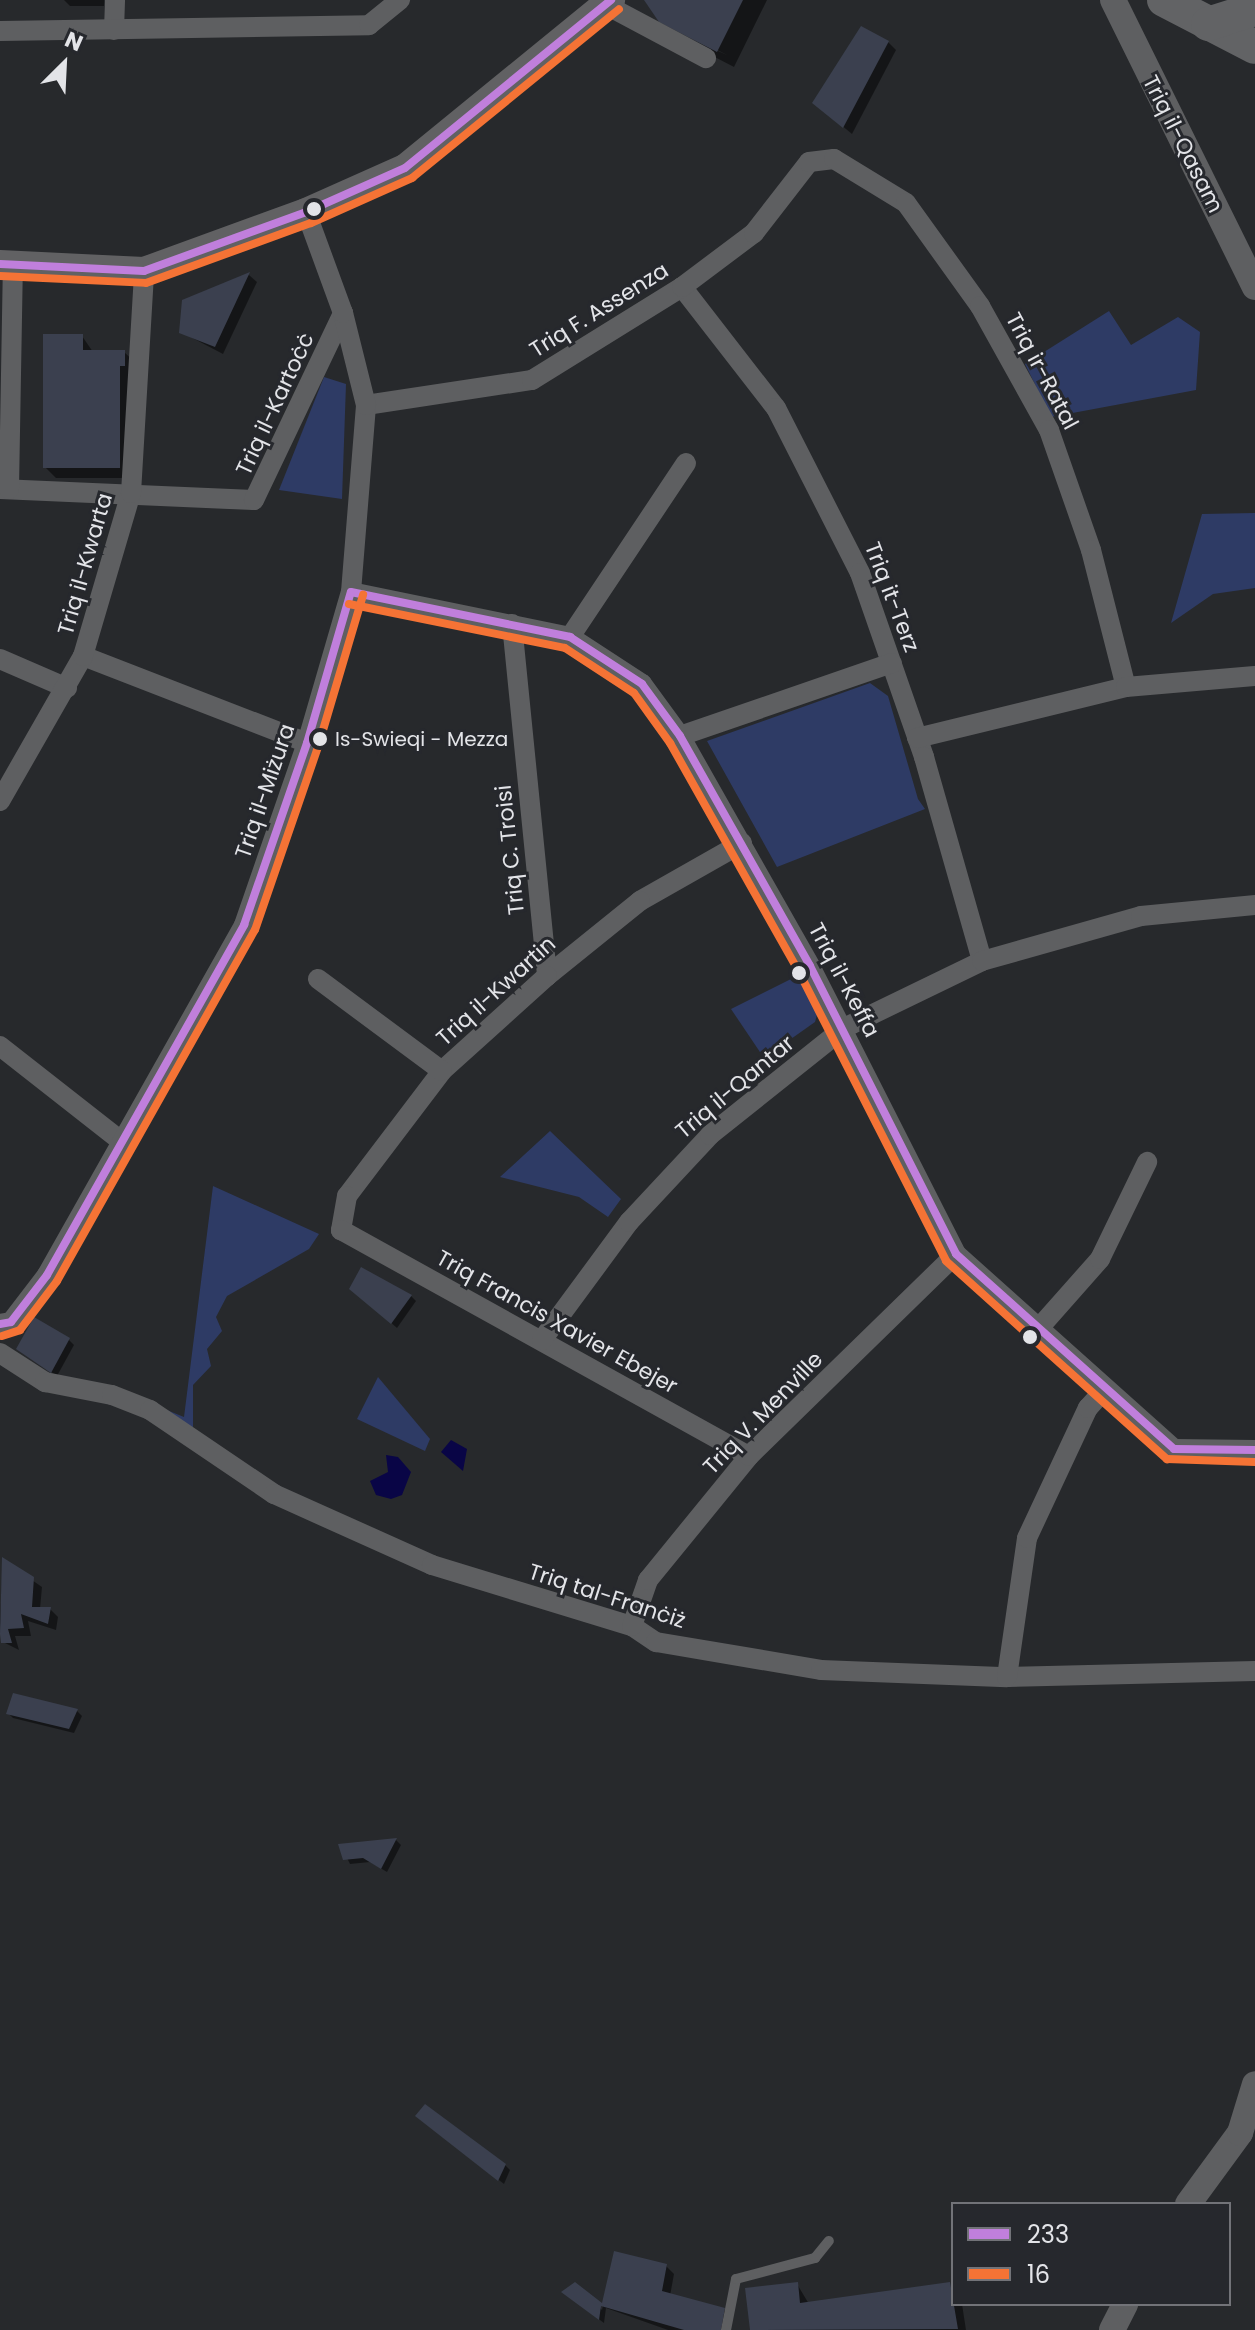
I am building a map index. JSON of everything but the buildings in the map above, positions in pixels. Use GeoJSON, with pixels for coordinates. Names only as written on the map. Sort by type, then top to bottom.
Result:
{"type":"FeatureCollection","features":[{"type":"Feature","properties":{"kind":"highway"},"geometry":{"type":"LineString","coordinates":[[1164,0],[1234,13],[1255,47]]}},
{"type":"Feature","properties":{"kind":"main road"},"geometry":{"type":"LineString","coordinates":[[6,265],[144,271],[306,212],[405,168],[609,3]]}},
{"type":"Feature","properties":{"kind":"street"},"geometry":{"type":"LineString","coordinates":[[114,30],[115,0]]}},
{"type":"Feature","properties":{"kind":"street"},"geometry":{"type":"LineString","coordinates":[[0,31],[369,25],[400,0]]}},
{"type":"Feature","properties":{"kind":"street","name":"Triq il-Qasam"},"geometry":{"type":"LineString","coordinates":[[1113,0],[1255,287]]}},
{"type":"Feature","properties":{"kind":"street"},"geometry":{"type":"LineString","coordinates":[[609,3],[706,58]]}},
{"type":"Feature","properties":{"kind":"street","name":"Triq ir-Ratal"},"geometry":{"type":"LineString","coordinates":[[809,162],[834,159],[906,203],[980,306],[1049,430],[1091,550],[1126,687]]}},
{"type":"Feature","properties":{"kind":"street","name":"Triq F. Assenza"},"geometry":{"type":"LineString","coordinates":[[366,405],[532,380],[682,287],[754,233],[809,162]]}},
{"type":"Feature","properties":{"kind":"street","name":"Triq il-Miżura"},"geometry":{"type":"LineString","coordinates":[[0,1324],[11,1322],[47,1275],[120,1140],[244,925],[307,743],[351,592],[366,405],[343,313],[306,212]]}},
{"type":"Feature","properties":{"kind":"street"},"geometry":{"type":"LineString","coordinates":[[5,489],[6,265]]}},
{"type":"Feature","properties":{"kind":"street","name":"Triq il-Kwarta"},"geometry":{"type":"LineString","coordinates":[[0,801],[83,656],[131,493],[144,271]]}},
{"type":"Feature","properties":{"kind":"street","name":"Triq it-Terz"},"geometry":{"type":"LineString","coordinates":[[682,287],[776,408],[860,573],[917,738],[982,961]]}},
{"type":"Feature","properties":{"kind":"street","name":"Triq il-Kartoċċ"},"geometry":{"type":"LineString","coordinates":[[5,489],[254,500],[266,484],[343,313]]}},
{"type":"Feature","properties":{"kind":"street"},"geometry":{"type":"LineString","coordinates":[[570,637],[686,463]]}},
{"type":"Feature","properties":{"kind":"street","name":"Triq il-Keffa"},"geometry":{"type":"LineString","coordinates":[[351,592],[570,637],[642,684],[680,736],[844,1028],[956,1254],[1174,1449],[1255,1450]]}},
{"type":"Feature","properties":{"kind":"street","name":"Triq C. Troisi"},"geometry":{"type":"LineString","coordinates":[[512,624],[547,976]]}},
{"type":"Feature","properties":{"kind":"street"},"geometry":{"type":"LineString","coordinates":[[83,656],[307,743]]}},
{"type":"Feature","properties":{"kind":"street"},"geometry":{"type":"LineString","coordinates":[[0,659],[67,688]]}},
{"type":"Feature","properties":{"kind":"street"},"geometry":{"type":"LineString","coordinates":[[680,736],[892,663]]}},
{"type":"Feature","properties":{"kind":"street"},"geometry":{"type":"LineString","coordinates":[[917,738],[1126,687],[1255,676]]}},
{"type":"Feature","properties":{"kind":"street","name":"Triq il-Kwartin"},"geometry":{"type":"LineString","coordinates":[[341,1230],[347,1196],[442,1071],[547,976],[640,901],[742,843]]}},
{"type":"Feature","properties":{"kind":"street","name":"Triq il-Qantar"},"geometry":{"type":"LineString","coordinates":[[542,1340],[629,1222],[710,1135],[844,1028],[982,961],[1141,916],[1255,905]]}},
{"type":"Feature","properties":{"kind":"street"},"geometry":{"type":"LineString","coordinates":[[318,979],[442,1071]]}},
{"type":"Feature","properties":{"kind":"street"},"geometry":{"type":"LineString","coordinates":[[0,1046],[120,1140]]}},
{"type":"Feature","properties":{"kind":"street"},"geometry":{"type":"LineString","coordinates":[[1039,1328],[1100,1259],[1147,1162]]}},
{"type":"Feature","properties":{"kind":"street","name":"Triq Francis Xavier Ebejer"},"geometry":{"type":"LineString","coordinates":[[341,1230],[749,1456]]}},
{"type":"Feature","properties":{"kind":"street","name":"Triq V. Menville"},"geometry":{"type":"LineString","coordinates":[[632,1626],[648,1580],[749,1456],[956,1254]]}},
{"type":"Feature","properties":{"kind":"street","name":"Triq tal-Franċiż"},"geometry":{"type":"LineString","coordinates":[[0,1353],[45,1382],[112,1395],[150,1410],[274,1494],[432,1565],[632,1626],[656,1642],[821,1670],[1007,1677],[1255,1671]]}},
{"type":"Feature","properties":{"kind":"street"},"geometry":{"type":"LineString","coordinates":[[1007,1677],[1027,1538],[1088,1408],[1105,1389]]}},
{"type":"Feature","properties":{"kind":"street"},"geometry":{"type":"LineString","coordinates":[[1189,2202],[1240,2133],[1255,2084]]}},
{"type":"Feature","properties":{"kind":"street"},"geometry":{"type":"LineString","coordinates":[[1112,2330],[1124,2306]]}},
{"type":"Feature","properties":{"kind":"lane"},"geometry":{"type":"LineString","coordinates":[[726,2330],[736,2279],[815,2258],[829,2241]]}},
{"type":"Feature","properties":{"kind":"shaded area"},"geometry":{"type":"Polygon","coordinates":[[[1109,311],[1131,345],[1178,317],[1200,332],[1196,390],[1051,417],[1025,364],[1109,311]]]}},
{"type":"Feature","properties":{"kind":"shaded area"},"geometry":{"type":"Polygon","coordinates":[[[324,377],[346,384],[342,499],[279,490],[324,377]]]}},
{"type":"Feature","properties":{"kind":"shaded area"},"geometry":{"type":"Polygon","coordinates":[[[1255,513],[1255,588],[1213,594],[1171,623],[1202,514],[1255,513]]]}},
{"type":"Feature","properties":{"kind":"shaded area"},"geometry":{"type":"Polygon","coordinates":[[[870,683],[888,696],[918,799],[925,809],[777,867],[707,741],[870,683]]]}},
{"type":"Feature","properties":{"kind":"shaded area"},"geometry":{"type":"Polygon","coordinates":[[[799,975],[818,1011],[815,1022],[764,1058],[731,1009],[799,975]]]}},
{"type":"Feature","properties":{"kind":"shaded area"},"geometry":{"type":"Polygon","coordinates":[[[550,1131],[621,1199],[608,1217],[579,1197],[500,1177],[550,1131]]]}},
{"type":"Feature","properties":{"kind":"shaded area"},"geometry":{"type":"Polygon","coordinates":[[[213,1186],[319,1234],[309,1249],[227,1296],[216,1317],[222,1331],[207,1349],[211,1366],[193,1385],[193,1431],[152,1404],[184,1417],[213,1186]]]}},
{"type":"Feature","properties":{"kind":"shaded area"},"geometry":{"type":"Polygon","coordinates":[[[378,1377],[430,1439],[425,1451],[357,1419],[378,1377]]]}},
{"type":"Feature","properties":{"kind":"shaded area"},"geometry":{"type":"Polygon","coordinates":[[[451,1440],[467,1449],[463,1471],[441,1452],[451,1440]]]}},
{"type":"Feature","properties":{"kind":"shaded area"},"geometry":{"type":"Polygon","coordinates":[[[386,1455],[398,1457],[411,1472],[402,1495],[391,1499],[376,1495],[370,1481],[388,1472],[386,1455]]]}},
{"type":"Feature","properties":{"kind":"transit line","name":"233"},"geometry":{"type":"LineString","coordinates":[[0,264],[144,271],[306,212],[405,168],[611,0]]}},
{"type":"Feature","properties":{"kind":"transit line","name":"16"},"geometry":{"type":"LineString","coordinates":[[0,276],[146,283],[311,223],[412,178],[619,9]]}},
{"type":"Feature","properties":{"kind":"transit line","name":"233"},"geometry":{"type":"LineString","coordinates":[[351,592],[570,637],[642,684],[680,736],[810,966],[956,1254],[1174,1449],[1255,1450]]}},
{"type":"Feature","properties":{"kind":"transit line","name":"233"},"geometry":{"type":"LineString","coordinates":[[0,1324],[11,1322],[47,1275],[244,925],[307,743],[351,592]]}},
{"type":"Feature","properties":{"kind":"transit line","name":"16"},"geometry":{"type":"LineString","coordinates":[[2,1336],[20,1330],[57,1281],[255,930],[318,747],[363,595]]}},
{"type":"Feature","properties":{"kind":"transit line","name":"16"},"geometry":{"type":"LineString","coordinates":[[349,604],[565,648],[634,693],[670,743],[799,972],[946,1261],[1167,1459],[1255,1462]]}},
{"type":"Feature","properties":{"kind":"place","name":"Is-Swieqi - Mezza"},"geometry":{"type":"Point","coordinates":[320,739]}}]}
